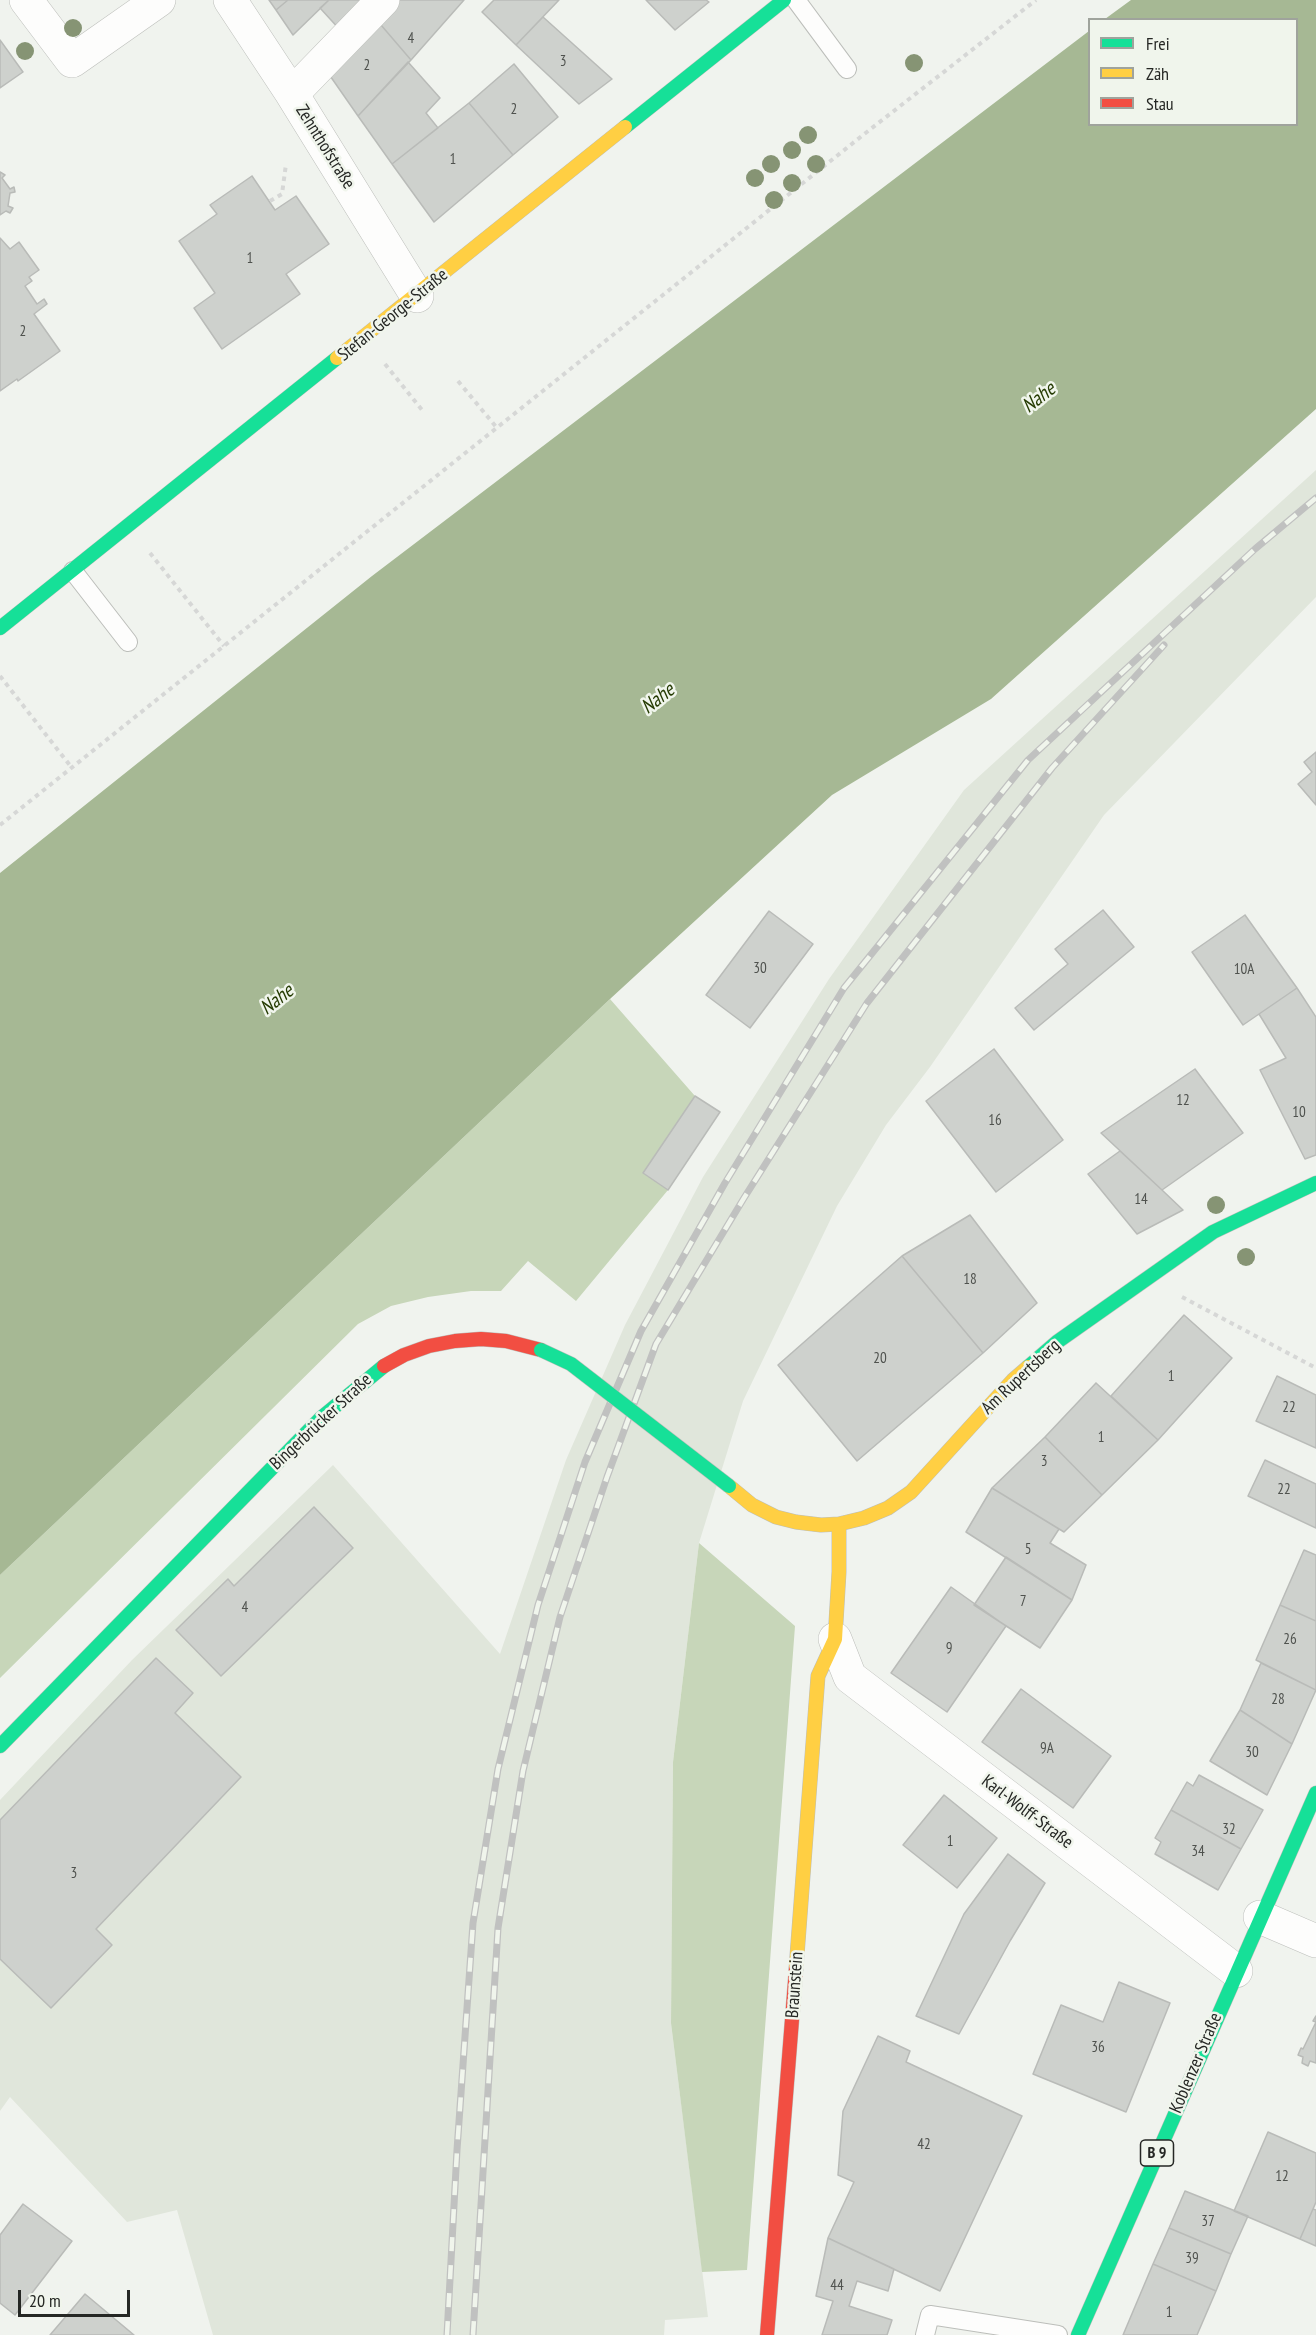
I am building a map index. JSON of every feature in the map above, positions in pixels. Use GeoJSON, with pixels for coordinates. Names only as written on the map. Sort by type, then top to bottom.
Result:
{"type":"FeatureCollection","features":[{"type":"Feature","properties":{"kind":"main road","name":"Stefan-George-Straße"},"geometry":{"type":"LineString","coordinates":[[0,628],[784,0]]}},
{"type":"Feature","properties":{"kind":"main road","name":"Am Rupertsberg"},"geometry":{"type":"LineString","coordinates":[[839,1524],[864,1518],[888,1508],[911,1492],[1013,1380],[1057,1342],[1146,1278],[1213,1232],[1316,1183]]}},
{"type":"Feature","properties":{"kind":"main road","name":"Bingerbrücker Straße"},"geometry":{"type":"LineString","coordinates":[[0,1746],[321,1418],[381,1367],[429,1346],[481,1339],[506,1341],[541,1350],[571,1364],[752,1505],[776,1517],[813,1524],[839,1524]]}},
{"type":"Feature","properties":{"kind":"main road"},"geometry":{"type":"LineString","coordinates":[[835,1640],[839,1524]]}},
{"type":"Feature","properties":{"kind":"main road","name":"Braunstein"},"geometry":{"type":"LineString","coordinates":[[767,2335],[778,2217],[818,1676],[835,1640]]}},
{"type":"Feature","properties":{"kind":"main road","name":"Koblenzer Straße"},"geometry":{"type":"LineString","coordinates":[[1078,2335],[1316,1793]]}},
{"type":"Feature","properties":{"kind":"street"},"geometry":{"type":"LineString","coordinates":[[26,0],[72,61],[147,3]]}},
{"type":"Feature","properties":{"kind":"street","name":"Zehnthofstraße"},"geometry":{"type":"LineString","coordinates":[[230,0],[292,94],[417,296]]}},
{"type":"Feature","properties":{"kind":"street"},"geometry":{"type":"LineString","coordinates":[[292,94],[383,0]]}},
{"type":"Feature","properties":{"kind":"street","name":"Karl-Wolff-Straße"},"geometry":{"type":"LineString","coordinates":[[835,1640],[850,1677],[1236,1971]]}},
{"type":"Feature","properties":{"kind":"street"},"geometry":{"type":"LineString","coordinates":[[1260,1917],[1316,1941]]}},
{"type":"Feature","properties":{"kind":"lane"},"geometry":{"type":"LineString","coordinates":[[796,0],[847,69]]}},
{"type":"Feature","properties":{"kind":"lane"},"geometry":{"type":"LineString","coordinates":[[73,571],[128,642]]}},
{"type":"Feature","properties":{"kind":"lane"},"geometry":{"type":"LineString","coordinates":[[925,2335],[930,2315],[1058,2335]]}},
{"type":"Feature","properties":{"kind":"path"},"geometry":{"type":"LineString","coordinates":[[0,825],[863,135],[1036,0]]}},
{"type":"Feature","properties":{"kind":"path"},"geometry":{"type":"LineString","coordinates":[[270,201],[282,194],[286,164]]}},
{"type":"Feature","properties":{"kind":"path"},"geometry":{"type":"LineString","coordinates":[[364,338],[422,410]]}},
{"type":"Feature","properties":{"kind":"path"},"geometry":{"type":"LineString","coordinates":[[458,381],[497,428]]}},
{"type":"Feature","properties":{"kind":"path"},"geometry":{"type":"LineString","coordinates":[[129,526],[224,646]]}},
{"type":"Feature","properties":{"kind":"path"},"geometry":{"type":"LineString","coordinates":[[0,676],[72,768]]}},
{"type":"Feature","properties":{"kind":"path"},"geometry":{"type":"LineString","coordinates":[[1146,1278],[1316,1368]]}},
{"type":"Feature","properties":{"kind":"shaded area"},"geometry":{"type":"Polygon","coordinates":[[[1316,470],[1316,597],[1104,815],[930,1067],[886,1125],[837,1206],[743,1401],[699,1543],[673,1762],[671,2023],[708,2317],[665,2320],[664,2335],[213,2335],[177,2210],[127,2222],[10,2097],[0,2111],[0,1800],[132,1660],[333,1465],[500,1654],[566,1460],[625,1325],[703,1177],[829,979],[964,790],[1316,470]]]}},
{"type":"Feature","properties":{"kind":"shaded area"},"geometry":{"type":"Polygon","coordinates":[[[610,999],[695,1096],[643,1173],[668,1190],[576,1301],[528,1261],[501,1291],[471,1291],[428,1297],[391,1306],[358,1324],[0,1678],[0,1575],[610,999]]]}},
{"type":"Feature","properties":{"kind":"shaded area"},"geometry":{"type":"Polygon","coordinates":[[[699,1543],[795,1626],[747,2270],[702,2272],[671,2023],[673,1762],[699,1543]]]}},
{"type":"Feature","properties":{"kind":"water","name":"Nahe"},"geometry":{"type":"Polygon","coordinates":[[[1131,0],[1316,0],[1316,409],[991,699],[832,795],[610,999],[0,1575],[0,873],[372,576],[1088,32],[1088,126],[1298,126],[1298,18],[1106,18],[1131,0]]]}},
{"type":"Feature","properties":{"kind":"building"},"geometry":{"type":"Polygon","coordinates":[[[269,0],[288,0],[276,10],[269,0]]]}},
{"type":"Feature","properties":{"kind":"building"},"geometry":{"type":"Polygon","coordinates":[[[288,0],[329,0],[293,35],[276,10],[288,0]]]}},
{"type":"Feature","properties":{"kind":"building"},"geometry":{"type":"Polygon","coordinates":[[[329,0],[370,0],[342,32],[320,8],[329,0]]]}},
{"type":"Feature","properties":{"kind":"building"},"geometry":{"type":"Polygon","coordinates":[[[391,0],[464,0],[411,60],[375,18],[391,0]]]}},
{"type":"Feature","properties":{"kind":"building"},"geometry":{"type":"Polygon","coordinates":[[[494,0],[559,0],[516,45],[482,12],[494,0]]]}},
{"type":"Feature","properties":{"kind":"building"},"geometry":{"type":"Polygon","coordinates":[[[646,0],[706,0],[709,2],[675,30],[646,0]]]}},
{"type":"Feature","properties":{"kind":"building"},"geometry":{"type":"Polygon","coordinates":[[[543,17],[612,79],[579,104],[516,45],[543,17]]]}},
{"type":"Feature","properties":{"kind":"building"},"geometry":{"type":"Polygon","coordinates":[[[375,18],[411,60],[358,116],[326,70],[375,18]]]}},
{"type":"Feature","properties":{"kind":"building"},"geometry":{"type":"Polygon","coordinates":[[[0,40],[23,72],[0,88],[0,40]]]}},
{"type":"Feature","properties":{"kind":"building"},"geometry":{"type":"Polygon","coordinates":[[[408,62],[440,98],[426,113],[438,128],[392,164],[358,116],[408,62]]]}},
{"type":"Feature","properties":{"kind":"building"},"geometry":{"type":"Polygon","coordinates":[[[514,64],[558,117],[513,155],[469,103],[514,64]]]}},
{"type":"Feature","properties":{"kind":"building"},"geometry":{"type":"Polygon","coordinates":[[[469,103],[513,155],[434,222],[392,164],[469,103]]]}},
{"type":"Feature","properties":{"kind":"building"},"geometry":{"type":"Polygon","coordinates":[[[0,172],[5,175],[2,178],[10,189],[14,187],[15,192],[10,193],[8,206],[13,208],[10,213],[6,211],[0,215],[0,172]]]}},
{"type":"Feature","properties":{"kind":"building"},"geometry":{"type":"Polygon","coordinates":[[[252,176],[275,210],[296,196],[329,244],[286,274],[300,294],[222,349],[194,308],[215,293],[179,241],[217,214],[210,205],[252,176]]]}},
{"type":"Feature","properties":{"kind":"building"},"geometry":{"type":"Polygon","coordinates":[[[0,238],[10,249],[19,242],[39,270],[29,277],[32,281],[25,286],[37,304],[44,299],[47,304],[34,314],[60,351],[0,391],[0,238]]]}},
{"type":"Feature","properties":{"kind":"building"},"geometry":{"type":"Polygon","coordinates":[[[1316,752],[1316,805],[1298,784],[1312,772],[1304,762],[1316,752]]]}},
{"type":"Feature","properties":{"kind":"building"},"geometry":{"type":"Polygon","coordinates":[[[1103,910],[1134,947],[1034,1030],[1015,1008],[1068,964],[1055,949],[1103,910]]]}},
{"type":"Feature","properties":{"kind":"building"},"geometry":{"type":"Polygon","coordinates":[[[769,911],[813,944],[750,1028],[706,995],[769,911]]]}},
{"type":"Feature","properties":{"kind":"building"},"geometry":{"type":"Polygon","coordinates":[[[1245,915],[1297,988],[1243,1025],[1192,952],[1245,915]]]}},
{"type":"Feature","properties":{"kind":"building"},"geometry":{"type":"Polygon","coordinates":[[[1297,988],[1316,1017],[1316,1155],[1305,1159],[1260,1070],[1286,1058],[1259,1014],[1297,988]]]}},
{"type":"Feature","properties":{"kind":"building"},"geometry":{"type":"Polygon","coordinates":[[[994,1049],[1063,1140],[996,1192],[926,1101],[994,1049]]]}},
{"type":"Feature","properties":{"kind":"building"},"geometry":{"type":"Polygon","coordinates":[[[1195,1069],[1243,1133],[1162,1190],[1101,1133],[1195,1069]]]}},
{"type":"Feature","properties":{"kind":"building"},"geometry":{"type":"Polygon","coordinates":[[[695,1096],[720,1112],[668,1190],[643,1173],[695,1096]]]}},
{"type":"Feature","properties":{"kind":"building"},"geometry":{"type":"Polygon","coordinates":[[[1120,1151],[1183,1210],[1137,1234],[1088,1174],[1120,1151]]]}},
{"type":"Feature","properties":{"kind":"building"},"geometry":{"type":"Polygon","coordinates":[[[970,1215],[1037,1303],[983,1353],[902,1256],[970,1215]]]}},
{"type":"Feature","properties":{"kind":"building"},"geometry":{"type":"Polygon","coordinates":[[[902,1256],[983,1353],[857,1461],[778,1365],[902,1256]]]}},
{"type":"Feature","properties":{"kind":"building"},"geometry":{"type":"Polygon","coordinates":[[[1184,1315],[1232,1358],[1158,1440],[1111,1396],[1184,1315]]]}},
{"type":"Feature","properties":{"kind":"building"},"geometry":{"type":"Polygon","coordinates":[[[1277,1376],[1316,1395],[1316,1448],[1256,1421],[1277,1376]]]}},
{"type":"Feature","properties":{"kind":"building"},"geometry":{"type":"Polygon","coordinates":[[[1096,1383],[1158,1440],[1102,1495],[1045,1437],[1096,1383]]]}},
{"type":"Feature","properties":{"kind":"building"},"geometry":{"type":"Polygon","coordinates":[[[1045,1437],[1102,1495],[1064,1532],[992,1488],[1045,1437]]]}},
{"type":"Feature","properties":{"kind":"building"},"geometry":{"type":"Polygon","coordinates":[[[1265,1460],[1316,1484],[1316,1528],[1248,1496],[1265,1460]]]}},
{"type":"Feature","properties":{"kind":"building"},"geometry":{"type":"Polygon","coordinates":[[[992,1488],[1059,1529],[1050,1543],[1086,1565],[1072,1600],[966,1532],[992,1488]]]}},
{"type":"Feature","properties":{"kind":"building"},"geometry":{"type":"Polygon","coordinates":[[[314,1507],[353,1548],[221,1676],[176,1630],[228,1579],[234,1586],[314,1507]]]}},
{"type":"Feature","properties":{"kind":"building"},"geometry":{"type":"Polygon","coordinates":[[[1304,1550],[1316,1555],[1316,1621],[1280,1605],[1304,1550]]]}},
{"type":"Feature","properties":{"kind":"building"},"geometry":{"type":"Polygon","coordinates":[[[1006,1557],[1072,1600],[1040,1648],[974,1605],[1006,1557]]]}},
{"type":"Feature","properties":{"kind":"building"},"geometry":{"type":"Polygon","coordinates":[[[951,1587],[1006,1626],[947,1712],[891,1673],[951,1587]]]}},
{"type":"Feature","properties":{"kind":"building"},"geometry":{"type":"Polygon","coordinates":[[[1280,1605],[1316,1621],[1316,1690],[1256,1660],[1280,1605]]]}},
{"type":"Feature","properties":{"kind":"building"},"geometry":{"type":"Polygon","coordinates":[[[156,1658],[193,1693],[175,1713],[241,1777],[96,1929],[112,1945],[51,2008],[0,1959],[0,1820],[156,1658]]]}},
{"type":"Feature","properties":{"kind":"building"},"geometry":{"type":"Polygon","coordinates":[[[1261,1663],[1316,1690],[1292,1744],[1240,1710],[1261,1663]]]}},
{"type":"Feature","properties":{"kind":"building"},"geometry":{"type":"Polygon","coordinates":[[[1021,1689],[1111,1756],[1073,1808],[982,1742],[1021,1689]]]}},
{"type":"Feature","properties":{"kind":"building"},"geometry":{"type":"Polygon","coordinates":[[[1240,1710],[1292,1744],[1267,1795],[1210,1761],[1240,1710]]]}},
{"type":"Feature","properties":{"kind":"building"},"geometry":{"type":"Polygon","coordinates":[[[1199,1775],[1263,1810],[1241,1849],[1171,1810],[1187,1782],[1193,1786],[1199,1775]]]}},
{"type":"Feature","properties":{"kind":"building"},"geometry":{"type":"Polygon","coordinates":[[[944,1795],[997,1838],[957,1888],[903,1845],[944,1795]]]}},
{"type":"Feature","properties":{"kind":"building"},"geometry":{"type":"Polygon","coordinates":[[[1171,1810],[1241,1849],[1218,1890],[1155,1854],[1161,1842],[1155,1838],[1171,1810]]]}},
{"type":"Feature","properties":{"kind":"building"},"geometry":{"type":"Polygon","coordinates":[[[1008,1854],[1045,1883],[959,2034],[916,2016],[964,1914],[1008,1854]]]}},
{"type":"Feature","properties":{"kind":"building"},"geometry":{"type":"Polygon","coordinates":[[[1119,1982],[1170,2003],[1126,2112],[1033,2074],[1061,2005],[1103,2022],[1119,1982]]]}},
{"type":"Feature","properties":{"kind":"building"},"geometry":{"type":"Polygon","coordinates":[[[1316,2022],[1316,2063],[1310,2061],[1308,2066],[1302,2063],[1303,2057],[1298,2055],[1316,2022]]]}},
{"type":"Feature","properties":{"kind":"building"},"geometry":{"type":"Polygon","coordinates":[[[878,2036],[910,2051],[906,2062],[1022,2116],[940,2291],[828,2238],[854,2182],[838,2175],[843,2111],[878,2036]]]}},
{"type":"Feature","properties":{"kind":"building"},"geometry":{"type":"Polygon","coordinates":[[[1268,2132],[1316,2153],[1316,2202],[1300,2239],[1234,2211],[1268,2132]]]}},
{"type":"Feature","properties":{"kind":"building"},"geometry":{"type":"Polygon","coordinates":[[[1185,2191],[1248,2216],[1231,2254],[1169,2228],[1185,2191]]]}},
{"type":"Feature","properties":{"kind":"building"},"geometry":{"type":"Polygon","coordinates":[[[23,2204],[72,2241],[15,2315],[0,2303],[0,2235],[23,2204]]]}},
{"type":"Feature","properties":{"kind":"building"},"geometry":{"type":"Polygon","coordinates":[[[1313,2209],[1316,2210],[1316,2246],[1300,2239],[1313,2209]]]}},
{"type":"Feature","properties":{"kind":"building"},"geometry":{"type":"Polygon","coordinates":[[[1169,2228],[1231,2254],[1216,2291],[1153,2264],[1169,2228]]]}},
{"type":"Feature","properties":{"kind":"building"},"geometry":{"type":"Polygon","coordinates":[[[828,2238],[894,2269],[888,2291],[857,2281],[849,2306],[892,2320],[887,2335],[822,2335],[833,2301],[816,2296],[828,2238]]]}},
{"type":"Feature","properties":{"kind":"building"},"geometry":{"type":"Polygon","coordinates":[[[1153,2264],[1216,2291],[1197,2335],[1123,2335],[1153,2264]]]}},
{"type":"Feature","properties":{"kind":"building"},"geometry":{"type":"Polygon","coordinates":[[[85,2294],[134,2335],[50,2335],[85,2294]]]}},
{"type":"Feature","properties":{"kind":"railway"},"geometry":{"type":"LineString","coordinates":[[447,2335],[473,1923],[498,1769],[538,1605],[585,1462],[641,1331],[725,1183],[844,988],[1028,760],[1255,549],[1316,498]]}},
{"type":"Feature","properties":{"kind":"railway"},"geometry":{"type":"LineString","coordinates":[[473,2335],[498,1928],[523,1771],[560,1617],[607,1477],[656,1344],[744,1198],[867,1003],[1052,768],[1164,645]]}},
{"type":"Feature","properties":{"kind":"traffic: fast"},"geometry":{"type":"LineString","coordinates":[[625,127],[784,0]]}},
{"type":"Feature","properties":{"kind":"traffic: fast"},"geometry":{"type":"LineString","coordinates":[[0,628],[337,358]]}},
{"type":"Feature","properties":{"kind":"traffic: fast"},"geometry":{"type":"LineString","coordinates":[[1028,1367],[1057,1342],[1213,1232],[1316,1183]]}},
{"type":"Feature","properties":{"kind":"traffic: fast"},"geometry":{"type":"LineString","coordinates":[[541,1350],[571,1364],[729,1486]]}},
{"type":"Feature","properties":{"kind":"traffic: fast"},"geometry":{"type":"LineString","coordinates":[[0,1746],[321,1418],[384,1366]]}},
{"type":"Feature","properties":{"kind":"traffic: fast"},"geometry":{"type":"LineString","coordinates":[[1078,2335],[1316,1793]]}},
{"type":"Feature","properties":{"kind":"traffic: slow"},"geometry":{"type":"LineString","coordinates":[[337,358],[625,127]]}},
{"type":"Feature","properties":{"kind":"traffic: slow"},"geometry":{"type":"LineString","coordinates":[[729,1486],[752,1505],[776,1517],[796,1522],[821,1525],[839,1524],[864,1518],[888,1508],[911,1492],[1013,1380],[1028,1367]]}},
{"type":"Feature","properties":{"kind":"traffic: slow"},"geometry":{"type":"LineString","coordinates":[[796,1969],[818,1676],[835,1639],[839,1524]]}},
{"type":"Feature","properties":{"kind":"traffic: jam"},"geometry":{"type":"LineString","coordinates":[[384,1366],[404,1355],[429,1346],[455,1341],[481,1339],[506,1341],[541,1350]]}},
{"type":"Feature","properties":{"kind":"traffic: jam"},"geometry":{"type":"LineString","coordinates":[[767,2335],[796,1969]]}}]}
